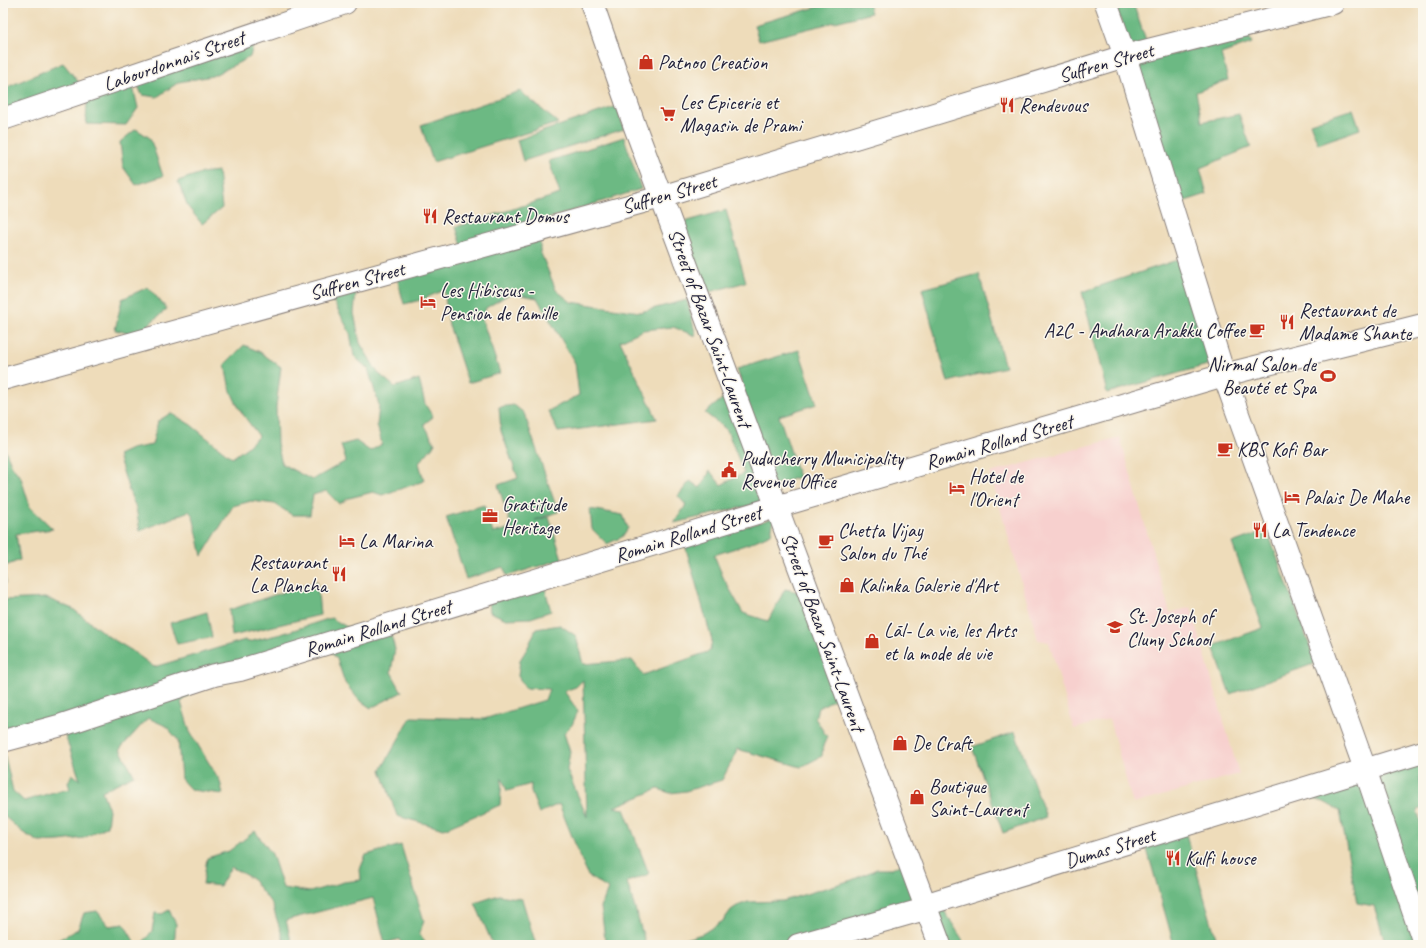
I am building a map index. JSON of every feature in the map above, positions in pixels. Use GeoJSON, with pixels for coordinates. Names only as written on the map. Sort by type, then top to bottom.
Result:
{"type":"FeatureCollection","features":[{"type":"Feature","properties":{"kind":"street","name":"Labourdonnais Street"},"geometry":{"type":"LineString","coordinates":[[3,119],[345,3]]}},
{"type":"Feature","properties":{"kind":"street","name":"Street of Bazar Saint-Laurent"},"geometry":{"type":"LineString","coordinates":[[592,3],[635,127],[924,906],[940,945]]}},
{"type":"Feature","properties":{"kind":"street"},"geometry":{"type":"LineString","coordinates":[[1106,3],[1224,375],[1423,940]]}},
{"type":"Feature","properties":{"kind":"street","name":"Suffren Street"},"geometry":{"type":"LineString","coordinates":[[3,379],[661,196],[1124,56],[1333,3]]}},
{"type":"Feature","properties":{"kind":"street","name":"Romain Rolland Street"},"geometry":{"type":"LineString","coordinates":[[3,741],[62,725],[214,675],[240,670],[776,507],[1224,375],[1423,325]]}},
{"type":"Feature","properties":{"kind":"street","name":"Dumas Street"},"geometry":{"type":"LineString","coordinates":[[798,945],[918,911],[924,906],[1423,752]]}},
{"type":"Feature","properties":{"kind":"shaded area","name":"St. Joseph of Cluny School"},"geometry":{"type":"Polygon","coordinates":[[[1120,437],[1170,613],[1191,607],[1239,774],[1133,804],[1109,719],[1074,729],[1049,642],[1038,640],[990,473],[1120,437]]]}},
{"type":"Feature","properties":{"kind":"green space"},"geometry":{"type":"Polygon","coordinates":[[[831,3],[868,3],[871,13],[759,41],[754,25],[831,3]]]}},
{"type":"Feature","properties":{"kind":"green space"},"geometry":{"type":"Polygon","coordinates":[[[1115,3],[1133,3],[1148,47],[1131,52],[1115,3]]]}},
{"type":"Feature","properties":{"kind":"green space"},"geometry":{"type":"Polygon","coordinates":[[[1248,35],[1252,43],[1221,54],[1228,80],[1196,92],[1202,122],[1239,114],[1251,147],[1200,168],[1207,194],[1182,202],[1136,64],[1248,35]]]}},
{"type":"Feature","properties":{"kind":"green space"},"geometry":{"type":"Polygon","coordinates":[[[255,38],[250,57],[212,76],[179,82],[157,97],[142,95],[135,79],[255,38]]]}},
{"type":"Feature","properties":{"kind":"green space"},"geometry":{"type":"Polygon","coordinates":[[[63,63],[81,85],[3,115],[3,89],[63,63]]]}},
{"type":"Feature","properties":{"kind":"green space"},"geometry":{"type":"Polygon","coordinates":[[[132,82],[138,108],[126,125],[86,124],[87,99],[132,82]]]}},
{"type":"Feature","properties":{"kind":"green space"},"geometry":{"type":"Polygon","coordinates":[[[520,91],[558,123],[433,162],[421,125],[520,91]]]}},
{"type":"Feature","properties":{"kind":"green space"},"geometry":{"type":"Polygon","coordinates":[[[617,106],[624,129],[523,161],[517,140],[617,106]]]}},
{"type":"Feature","properties":{"kind":"green space"},"geometry":{"type":"Polygon","coordinates":[[[1353,109],[1360,129],[1318,144],[1310,123],[1353,109]]]}},
{"type":"Feature","properties":{"kind":"green space"},"geometry":{"type":"Polygon","coordinates":[[[136,129],[150,138],[163,176],[136,185],[123,167],[120,142],[136,129]]]}},
{"type":"Feature","properties":{"kind":"green space"},"geometry":{"type":"Polygon","coordinates":[[[624,137],[641,189],[462,246],[456,227],[560,194],[549,161],[624,137]]]}},
{"type":"Feature","properties":{"kind":"green space"},"geometry":{"type":"Polygon","coordinates":[[[218,171],[222,208],[202,224],[188,207],[178,181],[201,173],[218,171]]]}},
{"type":"Feature","properties":{"kind":"green space"},"geometry":{"type":"Polygon","coordinates":[[[726,210],[746,282],[702,294],[681,223],[726,210]]]}},
{"type":"Feature","properties":{"kind":"green space"},"geometry":{"type":"Polygon","coordinates":[[[540,240],[540,251],[556,290],[571,302],[640,312],[687,300],[696,336],[673,327],[643,330],[620,341],[657,419],[558,432],[548,411],[579,395],[575,363],[537,298],[511,293],[486,308],[482,319],[500,373],[468,383],[449,325],[444,290],[421,300],[404,304],[397,278],[540,240]]]}},
{"type":"Feature","properties":{"kind":"green space"},"geometry":{"type":"Polygon","coordinates":[[[1177,260],[1211,364],[1107,393],[1082,292],[1177,260]]]}},
{"type":"Feature","properties":{"kind":"green space"},"geometry":{"type":"Polygon","coordinates":[[[979,274],[1005,367],[948,382],[922,289],[979,274]]]}},
{"type":"Feature","properties":{"kind":"green space"},"geometry":{"type":"Polygon","coordinates":[[[357,281],[354,313],[360,343],[378,373],[395,387],[419,379],[425,404],[433,417],[424,424],[435,444],[419,463],[424,481],[382,495],[373,492],[349,498],[339,504],[326,491],[313,495],[310,515],[292,515],[275,504],[251,501],[233,506],[202,556],[193,516],[189,511],[140,531],[136,508],[118,455],[131,449],[152,445],[158,421],[171,413],[191,425],[232,458],[259,436],[236,403],[227,377],[225,364],[244,345],[260,352],[281,367],[276,407],[277,443],[282,464],[312,480],[346,461],[341,445],[356,441],[370,451],[382,444],[377,425],[379,405],[368,369],[354,356],[350,333],[334,302],[320,303],[311,293],[357,281]]]}},
{"type":"Feature","properties":{"kind":"green space"},"geometry":{"type":"Polygon","coordinates":[[[148,287],[167,309],[136,335],[115,330],[122,299],[148,287]]]}},
{"type":"Feature","properties":{"kind":"green space"},"geometry":{"type":"Polygon","coordinates":[[[799,350],[817,404],[779,416],[799,477],[774,485],[737,369],[799,350]]]}},
{"type":"Feature","properties":{"kind":"green space"},"geometry":{"type":"Polygon","coordinates":[[[727,395],[769,501],[674,523],[686,505],[678,496],[690,481],[700,488],[710,471],[721,485],[744,473],[727,430],[705,413],[727,395]]]}},
{"type":"Feature","properties":{"kind":"green space"},"geometry":{"type":"Polygon","coordinates":[[[514,405],[524,413],[558,512],[535,520],[549,517],[562,559],[507,576],[503,567],[466,579],[446,517],[484,505],[493,533],[512,528],[498,485],[518,478],[501,431],[499,407],[514,405]]]}},
{"type":"Feature","properties":{"kind":"green space"},"geometry":{"type":"Polygon","coordinates":[[[3,445],[12,466],[21,478],[30,507],[53,529],[16,534],[20,560],[3,567],[3,445]]]}},
{"type":"Feature","properties":{"kind":"green space"},"geometry":{"type":"Polygon","coordinates":[[[590,509],[623,515],[628,528],[622,537],[607,544],[592,529],[590,509]]]}},
{"type":"Feature","properties":{"kind":"green space"},"geometry":{"type":"Polygon","coordinates":[[[774,518],[771,534],[748,544],[714,555],[723,577],[743,613],[768,621],[785,589],[803,593],[844,694],[818,708],[815,718],[827,737],[823,746],[822,756],[801,767],[737,749],[722,780],[686,791],[670,793],[658,789],[614,807],[624,809],[649,874],[627,882],[646,945],[600,945],[605,940],[601,907],[608,889],[588,876],[559,804],[539,813],[531,792],[531,784],[507,791],[502,778],[500,805],[444,829],[397,816],[381,770],[411,717],[484,719],[545,700],[549,689],[525,688],[518,676],[520,660],[536,629],[560,625],[576,636],[583,664],[632,660],[643,675],[710,651],[712,640],[685,545],[774,518]],[[583,680],[576,687],[564,691],[578,711],[572,725],[564,733],[570,752],[567,770],[587,817],[583,680]]]}},
{"type":"Feature","properties":{"kind":"green space"},"geometry":{"type":"Polygon","coordinates":[[[1267,530],[1316,663],[1230,694],[1213,646],[1263,628],[1232,543],[1267,530]]]}},
{"type":"Feature","properties":{"kind":"green space"},"geometry":{"type":"Polygon","coordinates":[[[3,567],[6,582],[3,586],[3,567]]]}},
{"type":"Feature","properties":{"kind":"green space"},"geometry":{"type":"Polygon","coordinates":[[[317,581],[320,615],[232,636],[229,610],[317,581]]]}},
{"type":"Feature","properties":{"kind":"green space"},"geometry":{"type":"Polygon","coordinates":[[[544,585],[551,611],[531,618],[506,619],[490,612],[489,599],[544,585]]]}},
{"type":"Feature","properties":{"kind":"green space"},"geometry":{"type":"Polygon","coordinates":[[[46,598],[73,609],[109,637],[131,650],[154,667],[245,640],[248,642],[281,634],[331,618],[347,627],[388,625],[395,649],[391,672],[402,692],[371,708],[359,700],[345,683],[337,659],[324,644],[214,675],[181,702],[190,732],[220,781],[223,794],[191,790],[181,779],[178,740],[166,726],[148,718],[120,749],[134,775],[102,791],[109,810],[107,826],[84,838],[39,842],[22,832],[3,815],[3,748],[13,791],[24,801],[70,789],[68,783],[72,774],[80,780],[62,726],[3,741],[3,600],[46,598]]]}},
{"type":"Feature","properties":{"kind":"green space"},"geometry":{"type":"Polygon","coordinates":[[[207,612],[212,637],[177,644],[170,623],[207,612]]]}},
{"type":"Feature","properties":{"kind":"green space"},"geometry":{"type":"Polygon","coordinates":[[[1015,732],[1046,817],[1003,833],[972,747],[1015,732]]]}},
{"type":"Feature","properties":{"kind":"green space"},"geometry":{"type":"Polygon","coordinates":[[[1423,760],[1423,775],[1419,777],[1423,791],[1423,808],[1417,810],[1423,830],[1423,945],[1386,945],[1374,906],[1357,903],[1340,811],[1324,802],[1310,798],[1308,793],[1423,760]]]}},
{"type":"Feature","properties":{"kind":"green space"},"geometry":{"type":"Polygon","coordinates":[[[1183,824],[1218,945],[1174,945],[1143,835],[1183,824]]]}},
{"type":"Feature","properties":{"kind":"green space"},"geometry":{"type":"Polygon","coordinates":[[[255,831],[272,854],[283,888],[310,892],[344,882],[361,880],[360,869],[366,855],[401,845],[424,921],[419,934],[427,945],[402,945],[400,939],[385,943],[373,898],[286,920],[292,945],[285,945],[272,904],[251,878],[231,867],[220,886],[203,884],[207,858],[229,851],[255,831]]]}},
{"type":"Feature","properties":{"kind":"green space"},"geometry":{"type":"Polygon","coordinates":[[[908,861],[940,904],[962,939],[963,945],[940,945],[924,906],[798,945],[665,945],[702,934],[723,921],[731,910],[748,902],[783,901],[852,880],[877,869],[891,869],[908,861]]]}},
{"type":"Feature","properties":{"kind":"green space"},"geometry":{"type":"Polygon","coordinates":[[[499,895],[522,899],[536,945],[493,945],[475,903],[499,895]]]}},
{"type":"Feature","properties":{"kind":"green space"},"geometry":{"type":"Polygon","coordinates":[[[169,910],[176,924],[174,945],[141,945],[152,931],[155,913],[162,914],[169,910]]]}},
{"type":"Feature","properties":{"kind":"green space"},"geometry":{"type":"Polygon","coordinates":[[[97,911],[109,926],[124,924],[135,943],[138,945],[49,945],[78,929],[84,913],[97,911]]]}},
{"type":"Feature","properties":{"kind":"place","name":"Patnoo Creation"},"geometry":{"type":"Point","coordinates":[646,62]}},
{"type":"Feature","properties":{"kind":"place","name":"Rendevous"},"geometry":{"type":"Point","coordinates":[1007,105]}},
{"type":"Feature","properties":{"kind":"place","name":"Les Epicerie et Magasin de Prami"},"geometry":{"type":"Point","coordinates":[668,114]}},
{"type":"Feature","properties":{"kind":"place","name":"Restaurant Domus"},"geometry":{"type":"Point","coordinates":[430,216]}},
{"type":"Feature","properties":{"kind":"place","name":"Les Hibiscus - Pension de famille"},"geometry":{"type":"Point","coordinates":[428,302]}},
{"type":"Feature","properties":{"kind":"place","name":"Restaurant de Madame Shante"},"geometry":{"type":"Point","coordinates":[1287,322]}},
{"type":"Feature","properties":{"kind":"place","name":"A2C - Andhara Arakku Coffee"},"geometry":{"type":"Point","coordinates":[1257,330]}},
{"type":"Feature","properties":{"kind":"place","name":"Nirmal Salon de Beauté et Spa"},"geometry":{"type":"Point","coordinates":[1328,376]}},
{"type":"Feature","properties":{"kind":"place","name":"KBS Kofi Bar"},"geometry":{"type":"Point","coordinates":[1225,449]}},
{"type":"Feature","properties":{"kind":"place","name":"Puducherry Municipality Revenue Office"},"geometry":{"type":"Point","coordinates":[729,470]}},
{"type":"Feature","properties":{"kind":"place","name":"Hotel de l'Orient"},"geometry":{"type":"Point","coordinates":[957,488]}},
{"type":"Feature","properties":{"kind":"place","name":"Palais De Mahe"},"geometry":{"type":"Point","coordinates":[1292,497]}},
{"type":"Feature","properties":{"kind":"place","name":"Gratitude Heritage"},"geometry":{"type":"Point","coordinates":[490,516]}},
{"type":"Feature","properties":{"kind":"place","name":"La Tendence"},"geometry":{"type":"Point","coordinates":[1260,530]}},
{"type":"Feature","properties":{"kind":"place","name":"La Marina"},"geometry":{"type":"Point","coordinates":[347,541]}},
{"type":"Feature","properties":{"kind":"place","name":"Chetta Vijay Salon du Thé"},"geometry":{"type":"Point","coordinates":[826,541]}},
{"type":"Feature","properties":{"kind":"place","name":"Restaurant La Plancha"},"geometry":{"type":"Point","coordinates":[339,574]}},
{"type":"Feature","properties":{"kind":"place","name":"Kalinka Galerie d'Art"},"geometry":{"type":"Point","coordinates":[847,585]}},
{"type":"Feature","properties":{"kind":"place","name":"St. Joseph of Cluny School"},"geometry":{"type":"Point","coordinates":[1115,627]}},
{"type":"Feature","properties":{"kind":"place","name":"Lāl- La vie, les Arts et la mode de vie"},"geometry":{"type":"Point","coordinates":[872,641]}},
{"type":"Feature","properties":{"kind":"place","name":"De Craft"},"geometry":{"type":"Point","coordinates":[900,743]}},
{"type":"Feature","properties":{"kind":"place","name":"Boutique Saint-Laurent"},"geometry":{"type":"Point","coordinates":[917,797]}},
{"type":"Feature","properties":{"kind":"place","name":"Kulfi house"},"geometry":{"type":"Point","coordinates":[1173,858]}}]}
